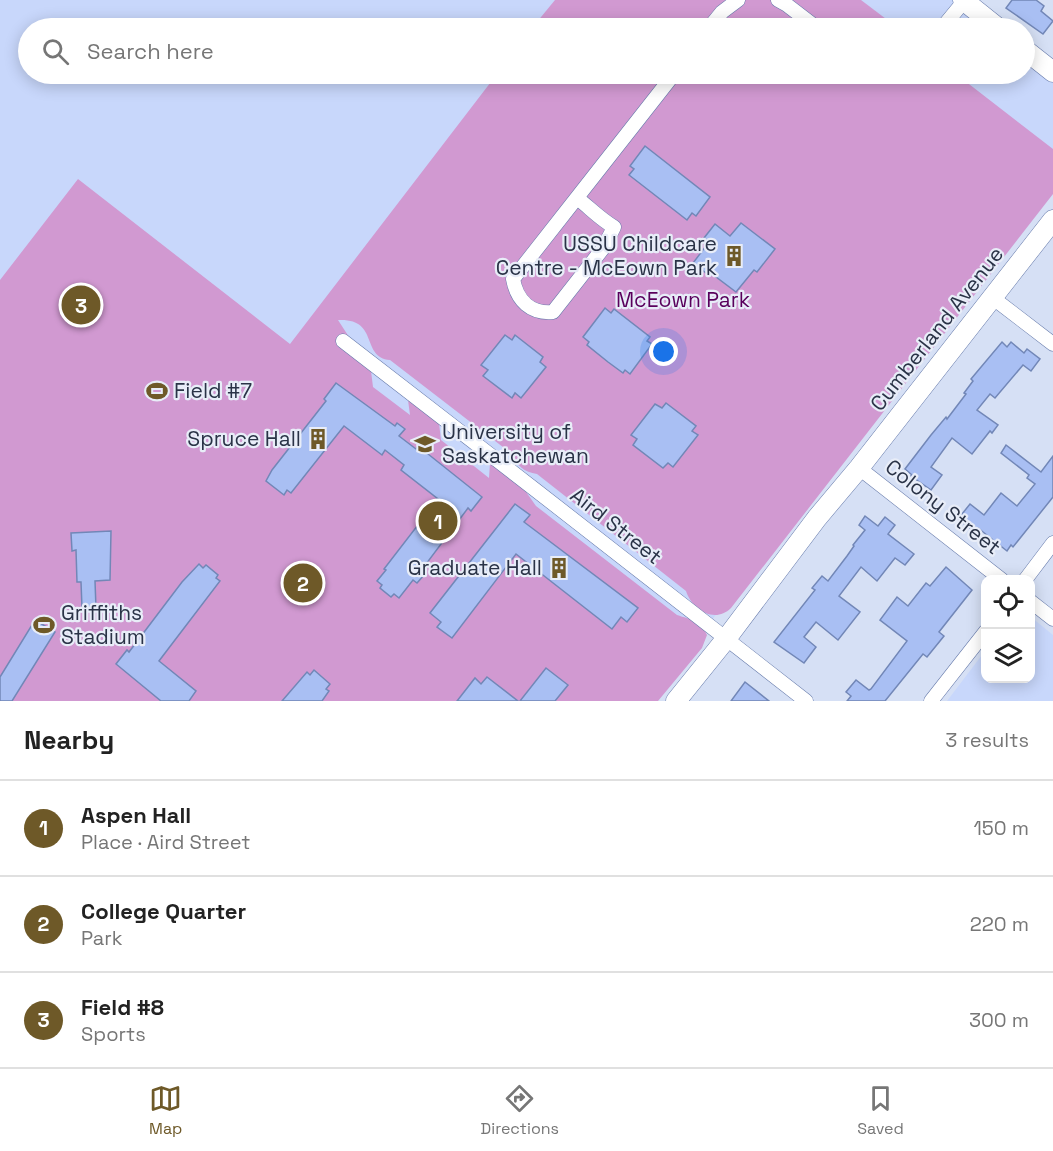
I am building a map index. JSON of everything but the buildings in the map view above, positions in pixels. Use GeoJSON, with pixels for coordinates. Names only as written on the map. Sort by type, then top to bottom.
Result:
{"type":"FeatureCollection","features":[{"type":"Feature","properties":{"kind":"main road"},"geometry":{"type":"LineString","coordinates":[[964,0],[986,18]]}},
{"type":"Feature","properties":{"kind":"main road"},"geometry":{"type":"LineString","coordinates":[[1035,58],[1053,72]]}},
{"type":"Feature","properties":{"kind":"main road","name":"Cumberland Avenue"},"geometry":{"type":"LineString","coordinates":[[676,701],[817,518],[859,468],[1053,220]]}},
{"type":"Feature","properties":{"kind":"street"},"geometry":{"type":"LineString","coordinates":[[717,18],[738,0]]}},
{"type":"Feature","properties":{"kind":"street"},"geometry":{"type":"LineString","coordinates":[[778,0],[804,18]]}},
{"type":"Feature","properties":{"kind":"street"},"geometry":{"type":"LineString","coordinates":[[950,18],[964,0]]}},
{"type":"Feature","properties":{"kind":"street"},"geometry":{"type":"LineString","coordinates":[[577,198],[598,214],[604,222],[614,227],[604,247],[553,312],[538,311],[520,298],[513,279],[666,84]]}},
{"type":"Feature","properties":{"kind":"street"},"geometry":{"type":"LineString","coordinates":[[993,298],[1053,344]]}},
{"type":"Feature","properties":{"kind":"street","name":"Aird Street"},"geometry":{"type":"LineString","coordinates":[[343,341],[806,701]]}},
{"type":"Feature","properties":{"kind":"street","name":"Colony Street"},"geometry":{"type":"LineString","coordinates":[[859,468],[997,575]]}},
{"type":"Feature","properties":{"kind":"street"},"geometry":{"type":"LineString","coordinates":[[1028,575],[1053,543]]}},
{"type":"Feature","properties":{"kind":"street"},"geometry":{"type":"LineString","coordinates":[[1035,606],[1053,619]]}},
{"type":"Feature","properties":{"kind":"street"},"geometry":{"type":"LineString","coordinates":[[931,701],[981,636]]}},
{"type":"Feature","properties":{"kind":"shaded area","name":"University of Saskatchewan"},"geometry":{"type":"Polygon","coordinates":[[[0,0],[963,0],[984,18],[18,18],[18,84],[1035,84],[1035,63],[1053,80],[1053,187],[648,701],[0,701],[0,0]]]}},
{"type":"Feature","properties":{"kind":"shaded area"},"geometry":{"type":"Polygon","coordinates":[[[1035,620],[1053,635],[1053,701],[947,701],[981,656],[981,683],[1035,683],[1035,620]]]}},
{"type":"Feature","properties":{"kind":"green space"},"geometry":{"type":"Polygon","coordinates":[[[555,0],[861,0],[885,18],[540,18],[555,0]]]}},
{"type":"Feature","properties":{"kind":"green space","name":"University of Saskatchewan"},"geometry":{"type":"Polygon","coordinates":[[[489,84],[969,84],[1053,149],[1053,194],[731,608],[718,615],[711,615],[699,609],[693,604],[686,591],[537,474],[522,468],[512,454],[390,360],[381,357],[375,352],[360,325],[351,321],[338,320],[371,371],[373,387],[410,415],[408,400],[439,423],[441,440],[489,478],[490,463],[524,489],[536,506],[677,615],[695,621],[701,626],[707,635],[702,648],[658,701],[0,701],[0,280],[78,179],[290,344],[489,84]]]}},
{"type":"Feature","properties":{"kind":"place","name":"USSU Childcare Centre - McEown Park"},"geometry":{"type":"Point","coordinates":[734,256]}},
{"type":"Feature","properties":{"kind":"place","name":"Field #8"},"geometry":{"type":"Point","coordinates":[81,305]}},
{"type":"Feature","properties":{"kind":"place","name":"Field #7"},"geometry":{"type":"Point","coordinates":[157,391]}},
{"type":"Feature","properties":{"kind":"place","name":"Spruce Hall"},"geometry":{"type":"Point","coordinates":[318,439]}},
{"type":"Feature","properties":{"kind":"place","name":"University of Saskatchewan"},"geometry":{"type":"Point","coordinates":[425,444]}},
{"type":"Feature","properties":{"kind":"place","name":"Aspen Hall"},"geometry":{"type":"Point","coordinates":[438,521]}},
{"type":"Feature","properties":{"kind":"place","name":"Graduate Hall"},"geometry":{"type":"Point","coordinates":[559,568]}},
{"type":"Feature","properties":{"kind":"place","name":"College Quarter"},"geometry":{"type":"Point","coordinates":[303,583]}},
{"type":"Feature","properties":{"kind":"place","name":"Griffiths Stadium"},"geometry":{"type":"Point","coordinates":[44,625]}},
{"type":"Feature","properties":{"kind":"park label","name":"McEown Park"},"geometry":{"type":"Point","coordinates":[683,300]}}]}
